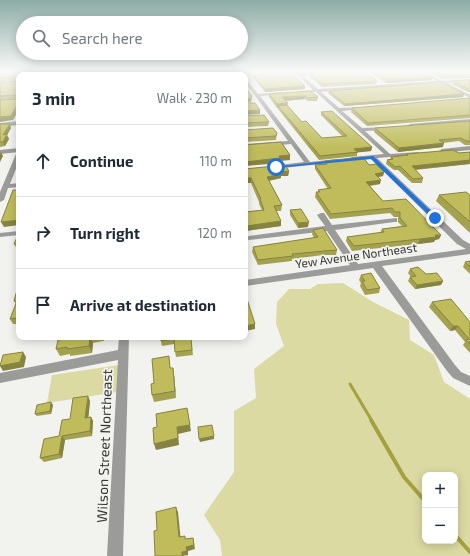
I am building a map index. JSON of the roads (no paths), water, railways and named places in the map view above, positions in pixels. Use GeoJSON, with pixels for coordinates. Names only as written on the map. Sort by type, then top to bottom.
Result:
{"type":"FeatureCollection","features":[{"type":"Feature","properties":{"kind":"street"},"geometry":{"type":"LineString","coordinates":[[258,97],[261,104],[272,115],[308,163]]}},
{"type":"Feature","properties":{"kind":"street"},"geometry":{"type":"LineString","coordinates":[[324,97],[389,156]]}},
{"type":"Feature","properties":{"kind":"street"},"geometry":{"type":"LineString","coordinates":[[463,100],[470,98]]}},
{"type":"Feature","properties":{"kind":"street"},"geometry":{"type":"LineString","coordinates":[[338,110],[368,108]]}},
{"type":"Feature","properties":{"kind":"street"},"geometry":{"type":"LineString","coordinates":[[266,116],[272,115]]}},
{"type":"Feature","properties":{"kind":"street"},"geometry":{"type":"LineString","coordinates":[[406,126],[470,120]]}},
{"type":"Feature","properties":{"kind":"street"},"geometry":{"type":"LineString","coordinates":[[0,125],[16,124]]}},
{"type":"Feature","properties":{"kind":"street"},"geometry":{"type":"LineString","coordinates":[[361,130],[390,127]]}},
{"type":"Feature","properties":{"kind":"street"},"geometry":{"type":"LineString","coordinates":[[275,128],[282,128]]}},
{"type":"Feature","properties":{"kind":"street"},"geometry":{"type":"LineString","coordinates":[[248,146],[292,142]]}},
{"type":"Feature","properties":{"kind":"street"},"geometry":{"type":"LineString","coordinates":[[435,151],[470,148]]}},
{"type":"Feature","properties":{"kind":"street"},"geometry":{"type":"LineString","coordinates":[[0,152],[16,150]]}},
{"type":"Feature","properties":{"kind":"street"},"geometry":{"type":"LineString","coordinates":[[268,167],[420,153]]}},
{"type":"Feature","properties":{"kind":"street"},"geometry":{"type":"LineString","coordinates":[[372,157],[460,242],[470,248]]}},
{"type":"Feature","properties":{"kind":"street"},"geometry":{"type":"LineString","coordinates":[[0,200],[16,161]]}},
{"type":"Feature","properties":{"kind":"street"},"geometry":{"type":"LineString","coordinates":[[6,186],[16,185]]}},
{"type":"Feature","properties":{"kind":"street"},"geometry":{"type":"LineString","coordinates":[[321,215],[356,268]]}},
{"type":"Feature","properties":{"kind":"street"},"geometry":{"type":"LineString","coordinates":[[249,238],[394,220]]}},
{"type":"Feature","properties":{"kind":"street"},"geometry":{"type":"LineString","coordinates":[[0,235],[16,233]]}},
{"type":"Feature","properties":{"kind":"street","name":"Yew Avenue Northeast"},"geometry":{"type":"LineString","coordinates":[[248,283],[470,251]]}},
{"type":"Feature","properties":{"kind":"street"},"geometry":{"type":"LineString","coordinates":[[376,265],[457,375],[470,381]]}},
{"type":"Feature","properties":{"kind":"street","name":"Wilson Street Northeast"},"geometry":{"type":"LineString","coordinates":[[115,556],[124,340]]}},
{"type":"Feature","properties":{"kind":"street"},"geometry":{"type":"LineString","coordinates":[[0,378],[123,354]]}},
{"type":"Feature","properties":{"kind":"waterway"},"geometry":{"type":"LineString","coordinates":[[350,384],[372,421]]}},
{"type":"Feature","properties":{"kind":"waterway"},"geometry":{"type":"LineString","coordinates":[[371,420],[404,477],[422,498]]}},
{"type":"Feature","properties":{"kind":"waterway"},"geometry":{"type":"LineString","coordinates":[[458,538],[470,552]]}}]}
